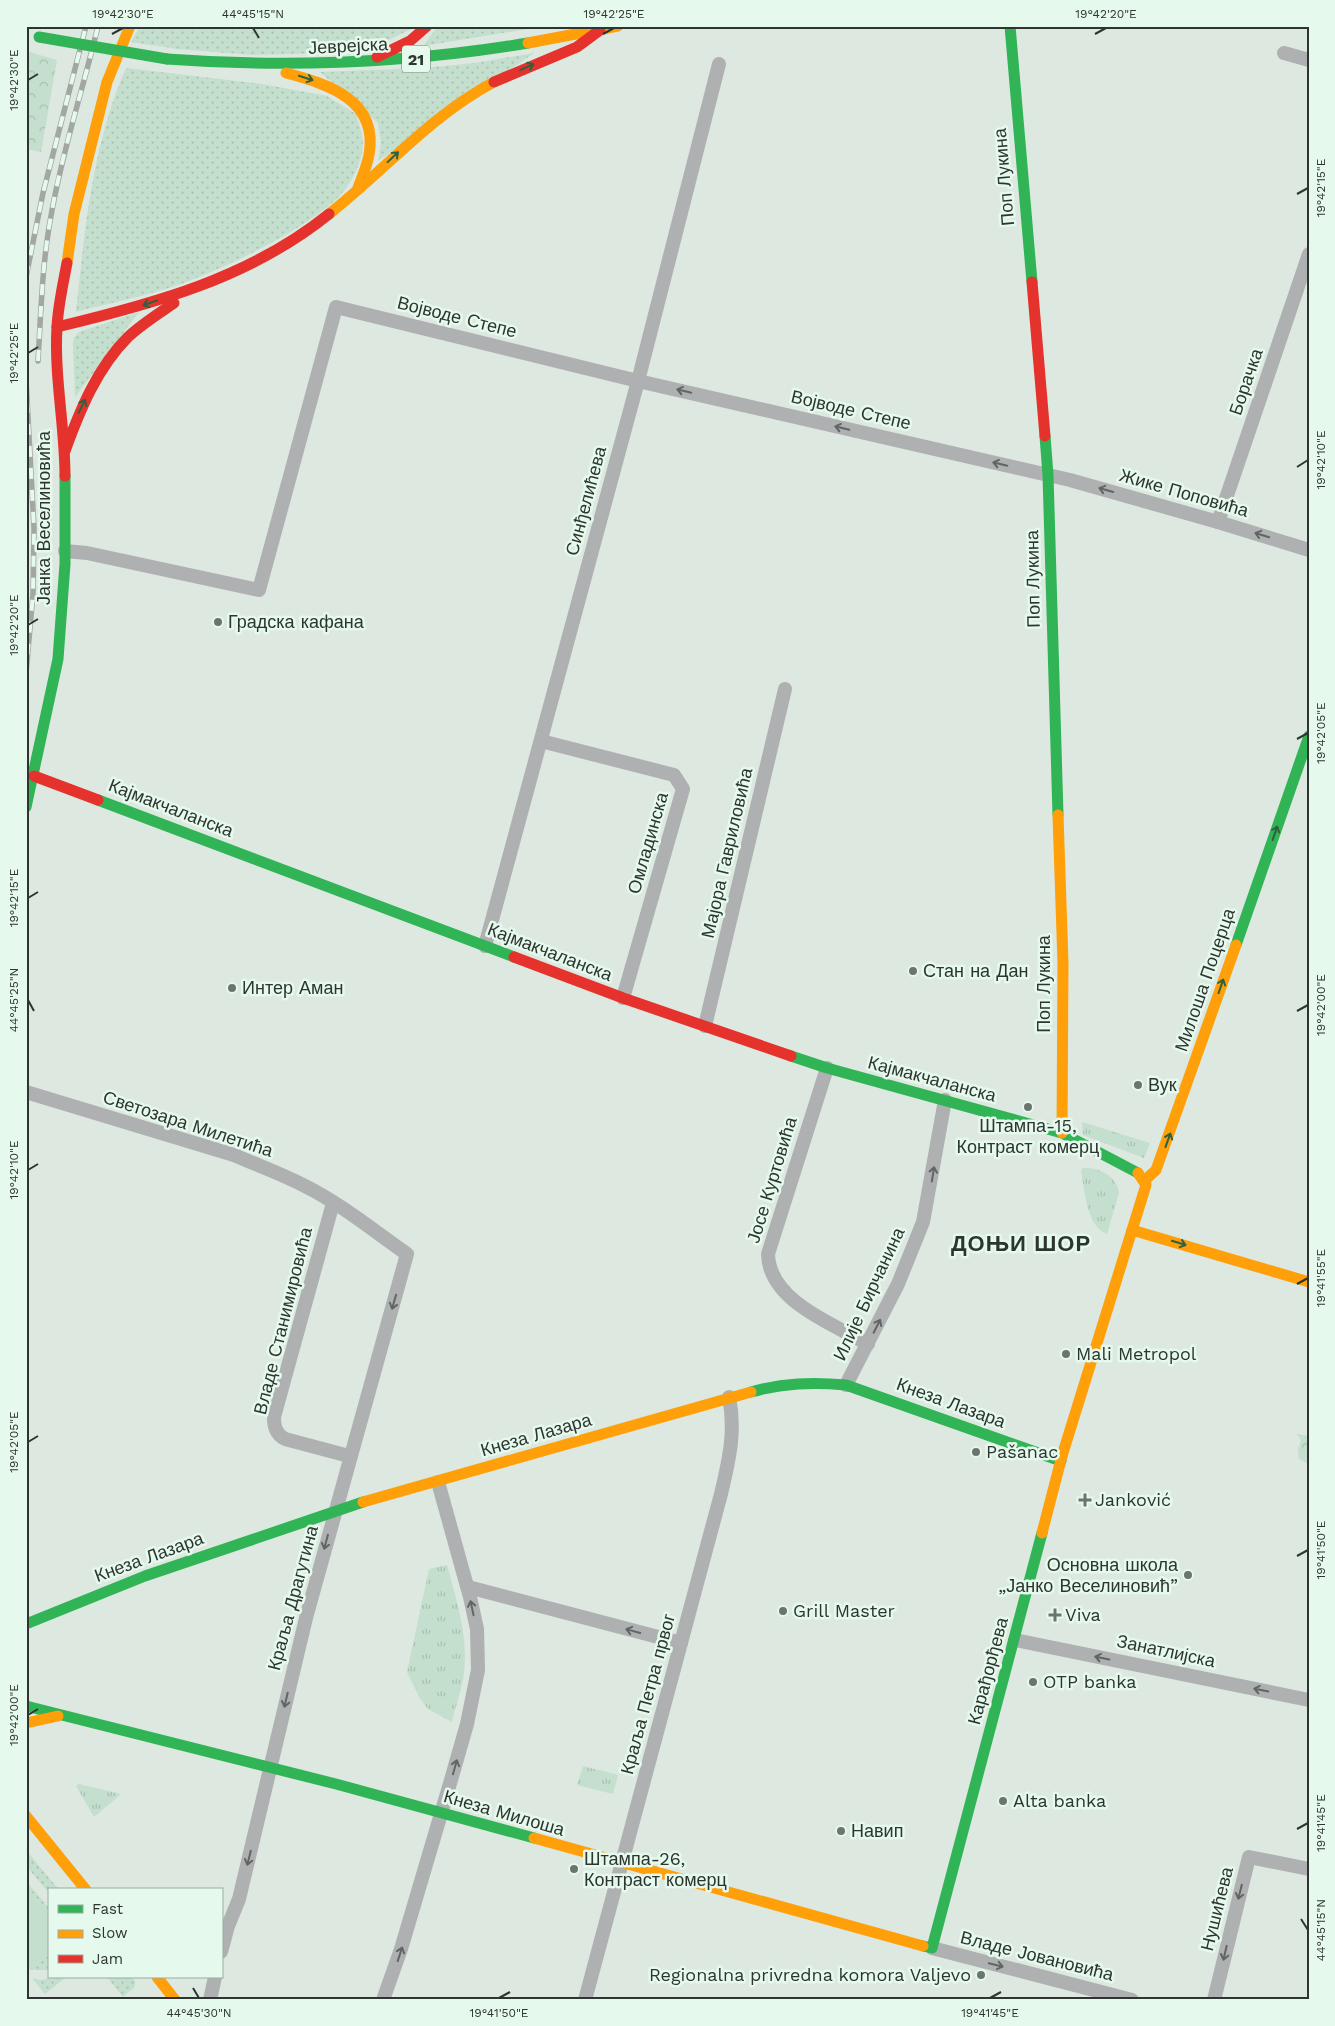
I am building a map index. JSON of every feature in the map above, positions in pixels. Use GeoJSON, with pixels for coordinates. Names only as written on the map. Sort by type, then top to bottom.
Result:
{"type":"FeatureCollection","features":[{"type":"Feature","properties":{"kind":"street","name":"Јанка Веселиновића"},"geometry":{"type":"LineString","coordinates":[[26,807],[58,659],[65,551],[65,451],[58,383],[57,327],[74,214],[108,82],[130,26]]}},
{"type":"Feature","properties":{"kind":"street"},"geometry":{"type":"LineString","coordinates":[[360,64],[402,45],[420,34],[427,26]]}},
{"type":"Feature","properties":{"kind":"street","name":"Јеврејска"},"geometry":{"type":"LineString","coordinates":[[26,34],[168,60],[259,66],[360,64],[456,54],[618,26]]}},
{"type":"Feature","properties":{"kind":"street","name":"Поп Лукина"},"geometry":{"type":"LineString","coordinates":[[1010,26],[1048,475],[1063,963],[1062,1133]]}},
{"type":"Feature","properties":{"kind":"street"},"geometry":{"type":"LineString","coordinates":[[57,327],[130,310],[196,288],[263,258],[315,226],[358,191],[406,145],[458,103],[489,84],[529,65],[589,42],[600,30]]}},
{"type":"Feature","properties":{"kind":"street"},"geometry":{"type":"LineString","coordinates":[[1284,53],[1309,60]]}},
{"type":"Feature","properties":{"kind":"street","name":"Синђелићева"},"geometry":{"type":"LineString","coordinates":[[485,946],[638,380],[719,64]]}},
{"type":"Feature","properties":{"kind":"street"},"geometry":{"type":"LineString","coordinates":[[259,66],[302,77],[341,91],[362,108],[370,130],[370,153],[358,191]]}},
{"type":"Feature","properties":{"kind":"street","name":"Борачка"},"geometry":{"type":"LineString","coordinates":[[1218,522],[1309,254]]}},
{"type":"Feature","properties":{"kind":"street"},"geometry":{"type":"LineString","coordinates":[[65,451],[81,406],[114,353],[141,326],[196,288]]}},
{"type":"Feature","properties":{"kind":"street","name":"Војводе Степе"},"geometry":{"type":"LineString","coordinates":[[65,551],[87,553],[259,590],[336,307],[638,380],[1048,475]]}},
{"type":"Feature","properties":{"kind":"street","name":"Жике Поповића"},"geometry":{"type":"LineString","coordinates":[[1048,475],[1218,522],[1309,550]]}},
{"type":"Feature","properties":{"kind":"street","name":"Мајора Гавриловића"},"geometry":{"type":"LineString","coordinates":[[705,1026],[785,689]]}},
{"type":"Feature","properties":{"kind":"street","name":"Милоша Поцерца"},"geometry":{"type":"LineString","coordinates":[[1144,1181],[1156,1170],[1165,1146],[1309,736]]}},
{"type":"Feature","properties":{"kind":"street","name":"Омладинска"},"geometry":{"type":"LineString","coordinates":[[541,741],[674,775],[683,789],[623,998]]}},
{"type":"Feature","properties":{"kind":"street","name":"Кајмакчаланска"},"geometry":{"type":"LineString","coordinates":[[34,776],[623,998],[827,1068],[1062,1133],[1135,1170],[1144,1181]]}},
{"type":"Feature","properties":{"kind":"street","name":"Јосе Куртовића"},"geometry":{"type":"LineString","coordinates":[[827,1068],[768,1254],[768,1263],[773,1277],[790,1299],[868,1344]]}},
{"type":"Feature","properties":{"kind":"street","name":"Светозара Милетића"},"geometry":{"type":"LineString","coordinates":[[26,1092],[234,1155],[305,1186],[407,1254]]}},
{"type":"Feature","properties":{"kind":"street","name":"Илије Бирчанина"},"geometry":{"type":"LineString","coordinates":[[846,1385],[898,1284],[923,1222],[944,1100]]}},
{"type":"Feature","properties":{"kind":"street"},"geometry":{"type":"LineString","coordinates":[[1144,1181],[1144,1197],[1132,1230],[1309,1282]]}},
{"type":"Feature","properties":{"kind":"street","name":"Владе Станимировића"},"geometry":{"type":"LineString","coordinates":[[333,1203],[274,1417],[274,1427],[279,1435],[285,1439],[349,1456]]}},
{"type":"Feature","properties":{"kind":"street","name":"Карађорђева"},"geometry":{"type":"LineString","coordinates":[[932,1948],[1061,1461],[1132,1230]]}},
{"type":"Feature","properties":{"kind":"street","name":"Краља Драгутина"},"geometry":{"type":"LineString","coordinates":[[222,1948],[228,1926],[239,1899],[291,1676],[349,1456],[407,1254]]}},
{"type":"Feature","properties":{"kind":"street","name":"Кнеза Лазара"},"geometry":{"type":"LineString","coordinates":[[26,1624],[146,1576],[335,1510],[730,1397],[791,1382],[846,1385],[1061,1461]]}},
{"type":"Feature","properties":{"kind":"street","name":"Краља Петра првог"},"geometry":{"type":"LineString","coordinates":[[584,2000],[731,1454],[734,1423],[730,1397]]}},
{"type":"Feature","properties":{"kind":"street"},"geometry":{"type":"LineString","coordinates":[[383,2000],[402,1949],[467,1724],[478,1670],[477,1629],[468,1587],[438,1482]]}},
{"type":"Feature","properties":{"kind":"street"},"geometry":{"type":"LineString","coordinates":[[468,1587],[681,1643]]}},
{"type":"Feature","properties":{"kind":"street","name":"Занатлијска"},"geometry":{"type":"LineString","coordinates":[[1015,1640],[1309,1700]]}},
{"type":"Feature","properties":{"kind":"street","name":"Кнеза Милоша"},"geometry":{"type":"LineString","coordinates":[[26,1706],[270,1767],[932,1948]]}},
{"type":"Feature","properties":{"kind":"street","name":"Кнеза Милоша"},"geometry":{"type":"LineString","coordinates":[[26,1723],[65,1715]]}},
{"type":"Feature","properties":{"kind":"street"},"geometry":{"type":"LineString","coordinates":[[26,1816],[84,1888]]}},
{"type":"Feature","properties":{"kind":"street","name":"Нушићева"},"geometry":{"type":"LineString","coordinates":[[1214,2000],[1249,1857],[1309,1869]]}},
{"type":"Feature","properties":{"kind":"street","name":"Владе Јовановића"},"geometry":{"type":"LineString","coordinates":[[932,1948],[1132,2000]]}},
{"type":"Feature","properties":{"kind":"street"},"geometry":{"type":"LineString","coordinates":[[158,1978],[175,2000]]}},
{"type":"Feature","properties":{"kind":"street"},"geometry":{"type":"LineString","coordinates":[[210,2000],[215,1978]]}},
{"type":"Feature","properties":{"kind":"green space"},"geometry":{"type":"Polygon","coordinates":[[[140,26],[417,26],[365,52],[252,55],[178,49],[131,42],[140,26]]]}},
{"type":"Feature","properties":{"kind":"green space"},"geometry":{"type":"Polygon","coordinates":[[[438,26],[546,26],[423,46],[438,26]]]}},
{"type":"Feature","properties":{"kind":"green space"},"geometry":{"type":"Polygon","coordinates":[[[26,51],[57,60],[41,152],[26,149],[26,51]]]}},
{"type":"Feature","properties":{"kind":"green space"},"geometry":{"type":"Polygon","coordinates":[[[534,53],[378,161],[381,143],[378,123],[320,72],[424,68],[475,63],[534,53]]]}},
{"type":"Feature","properties":{"kind":"green space"},"geometry":{"type":"Polygon","coordinates":[[[126,68],[262,84],[327,96],[356,114],[363,143],[357,169],[347,187],[330,205],[313,218],[249,255],[175,286],[76,312],[87,219],[98,158],[114,97],[126,68]]]}},
{"type":"Feature","properties":{"kind":"green space"},"geometry":{"type":"Polygon","coordinates":[[[139,312],[75,397],[74,338],[79,332],[139,312]]]}},
{"type":"Feature","properties":{"kind":"green space"},"geometry":{"type":"Polygon","coordinates":[[[1082,1122],[1150,1143],[1144,1158],[1083,1135],[1082,1122]]]}},
{"type":"Feature","properties":{"kind":"green space"},"geometry":{"type":"Polygon","coordinates":[[[1083,1168],[1101,1171],[1111,1177],[1118,1187],[1119,1193],[1107,1234],[1100,1230],[1091,1216],[1085,1197],[1081,1171],[1083,1168]]]}},
{"type":"Feature","properties":{"kind":"green space"},"geometry":{"type":"Polygon","coordinates":[[[1297,1434],[1309,1436],[1309,1464],[1299,1459],[1298,1449],[1301,1440],[1297,1434]]]}},
{"type":"Feature","properties":{"kind":"green space"},"geometry":{"type":"Polygon","coordinates":[[[447,1565],[464,1636],[465,1651],[463,1680],[452,1722],[428,1709],[419,1697],[407,1672],[429,1569],[447,1565]]]}},
{"type":"Feature","properties":{"kind":"green space"},"geometry":{"type":"Polygon","coordinates":[[[583,1766],[618,1775],[613,1794],[577,1785],[583,1766]]]}},
{"type":"Feature","properties":{"kind":"green space"},"geometry":{"type":"Polygon","coordinates":[[[79,1784],[121,1794],[94,1817],[76,1786],[79,1784]]]}},
{"type":"Feature","properties":{"kind":"green space"},"geometry":{"type":"Polygon","coordinates":[[[26,1850],[57,1888],[48,1888],[48,1892],[26,1866],[26,1850]]]}},
{"type":"Feature","properties":{"kind":"green space"},"geometry":{"type":"Polygon","coordinates":[[[26,1881],[48,1907],[48,1912],[26,1886],[26,1881]]]}},
{"type":"Feature","properties":{"kind":"green space"},"geometry":{"type":"Polygon","coordinates":[[[26,1886],[48,1912],[48,1955],[29,1970],[26,1966],[26,1886]]]}},
{"type":"Feature","properties":{"kind":"green space"},"geometry":{"type":"Polygon","coordinates":[[[48,1955],[48,1970],[29,1970],[48,1955]]]}},
{"type":"Feature","properties":{"kind":"green space"},"geometry":{"type":"Polygon","coordinates":[[[32,1978],[41,1980],[65,1978],[45,1994],[32,1978]]]}},
{"type":"Feature","properties":{"kind":"green space"},"geometry":{"type":"Polygon","coordinates":[[[108,1978],[133,1978],[135,1987],[123,1997],[108,1978]]]}},
{"type":"Feature","properties":{"kind":"railway"},"geometry":{"type":"LineString","coordinates":[[26,277],[43,193],[86,26]]}},
{"type":"Feature","properties":{"kind":"railway"},"geometry":{"type":"LineString","coordinates":[[38,361],[44,270],[51,216],[61,168],[98,26]]}},
{"type":"Feature","properties":{"kind":"railway"},"geometry":{"type":"LineString","coordinates":[[26,380],[34,528],[33,594],[26,673]]}},
{"type":"Feature","properties":{"kind":"traffic: fast"},"geometry":{"type":"LineString","coordinates":[[1010,26],[1032,282]]}},
{"type":"Feature","properties":{"kind":"traffic: fast"},"geometry":{"type":"LineString","coordinates":[[39,37],[167,59]]}},
{"type":"Feature","properties":{"kind":"traffic: fast"},"geometry":{"type":"LineString","coordinates":[[167,59],[258,63],[348,62],[438,55],[528,43]]}},
{"type":"Feature","properties":{"kind":"traffic: fast"},"geometry":{"type":"LineString","coordinates":[[1045,436],[1048,475],[1058,815]]}},
{"type":"Feature","properties":{"kind":"traffic: fast"},"geometry":{"type":"LineString","coordinates":[[26,807],[58,659],[65,564],[65,476]]}},
{"type":"Feature","properties":{"kind":"traffic: fast"},"geometry":{"type":"LineString","coordinates":[[1236,945],[1309,736]]}},
{"type":"Feature","properties":{"kind":"traffic: fast"},"geometry":{"type":"LineString","coordinates":[[98,800],[514,957]]}},
{"type":"Feature","properties":{"kind":"traffic: fast"},"geometry":{"type":"LineString","coordinates":[[791,1056],[827,1068],[1062,1133],[1138,1173]]}},
{"type":"Feature","properties":{"kind":"traffic: fast"},"geometry":{"type":"LineString","coordinates":[[751,1392],[798,1384],[846,1385],[1061,1461]]}},
{"type":"Feature","properties":{"kind":"traffic: fast"},"geometry":{"type":"LineString","coordinates":[[26,1624],[145,1576],[363,1502]]}},
{"type":"Feature","properties":{"kind":"traffic: fast"},"geometry":{"type":"LineString","coordinates":[[923,1946],[932,1948],[1042,1533]]}},
{"type":"Feature","properties":{"kind":"traffic: fast"},"geometry":{"type":"LineString","coordinates":[[26,1706],[336,1784],[534,1838]]}},
{"type":"Feature","properties":{"kind":"traffic: slow"},"geometry":{"type":"LineString","coordinates":[[67,263],[74,214],[107,82],[130,26]]}},
{"type":"Feature","properties":{"kind":"traffic: slow"},"geometry":{"type":"LineString","coordinates":[[528,43],[618,26]]}},
{"type":"Feature","properties":{"kind":"traffic: slow"},"geometry":{"type":"LineString","coordinates":[[286,73],[333,89],[358,108],[366,121],[370,136],[369,155],[358,188]]}},
{"type":"Feature","properties":{"kind":"traffic: slow"},"geometry":{"type":"LineString","coordinates":[[329,214],[428,127],[494,82]]}},
{"type":"Feature","properties":{"kind":"traffic: slow"},"geometry":{"type":"LineString","coordinates":[[1058,815],[1063,963],[1062,1133]]}},
{"type":"Feature","properties":{"kind":"traffic: slow"},"geometry":{"type":"LineString","coordinates":[[1144,1181],[1156,1170],[1236,945]]}},
{"type":"Feature","properties":{"kind":"traffic: slow"},"geometry":{"type":"LineString","coordinates":[[1042,1533],[1062,1456],[1146,1185],[1138,1173]]}},
{"type":"Feature","properties":{"kind":"traffic: slow"},"geometry":{"type":"LineString","coordinates":[[1132,1230],[1309,1282]]}},
{"type":"Feature","properties":{"kind":"traffic: slow"},"geometry":{"type":"LineString","coordinates":[[363,1502],[751,1392]]}},
{"type":"Feature","properties":{"kind":"traffic: slow"},"geometry":{"type":"LineString","coordinates":[[26,1723],[58,1716]]}},
{"type":"Feature","properties":{"kind":"traffic: slow"},"geometry":{"type":"LineString","coordinates":[[26,1816],[84,1888]]}},
{"type":"Feature","properties":{"kind":"traffic: slow"},"geometry":{"type":"LineString","coordinates":[[534,1838],[923,1946]]}},
{"type":"Feature","properties":{"kind":"traffic: slow"},"geometry":{"type":"LineString","coordinates":[[158,1978],[175,2000]]}},
{"type":"Feature","properties":{"kind":"traffic: jam"},"geometry":{"type":"LineString","coordinates":[[377,57],[410,41],[427,26]]}},
{"type":"Feature","properties":{"kind":"traffic: jam"},"geometry":{"type":"LineString","coordinates":[[494,82],[577,47],[600,30]]}},
{"type":"Feature","properties":{"kind":"traffic: jam"},"geometry":{"type":"LineString","coordinates":[[57,327],[129,309],[199,286],[234,272],[299,236],[329,214]]}},
{"type":"Feature","properties":{"kind":"traffic: jam"},"geometry":{"type":"LineString","coordinates":[[65,476],[56,346],[58,311],[67,263]]}},
{"type":"Feature","properties":{"kind":"traffic: jam"},"geometry":{"type":"LineString","coordinates":[[1032,282],[1045,436]]}},
{"type":"Feature","properties":{"kind":"traffic: jam"},"geometry":{"type":"LineString","coordinates":[[65,451],[90,390],[107,362],[133,332],[174,303]]}},
{"type":"Feature","properties":{"kind":"traffic: jam"},"geometry":{"type":"LineString","coordinates":[[34,776],[98,800]]}},
{"type":"Feature","properties":{"kind":"traffic: jam"},"geometry":{"type":"LineString","coordinates":[[514,957],[623,998],[791,1056]]}},
{"type":"Feature","properties":{"kind":"place","name":"Градска кафана"},"geometry":{"type":"Point","coordinates":[218,622]}},
{"type":"Feature","properties":{"kind":"place","name":"Стан на Дан"},"geometry":{"type":"Point","coordinates":[913,971]}},
{"type":"Feature","properties":{"kind":"place","name":"Интер Аман"},"geometry":{"type":"Point","coordinates":[232,988]}},
{"type":"Feature","properties":{"kind":"place","name":"Вук"},"geometry":{"type":"Point","coordinates":[1138,1085]}},
{"type":"Feature","properties":{"kind":"place","name":"Штампа-15, Контраст комерц"},"geometry":{"type":"Point","coordinates":[1028,1107]}},
{"type":"Feature","properties":{"kind":"place","name":"Mali Metropol"},"geometry":{"type":"Point","coordinates":[1066,1354]}},
{"type":"Feature","properties":{"kind":"place","name":"Pašanac"},"geometry":{"type":"Point","coordinates":[976,1452]}},
{"type":"Feature","properties":{"kind":"place","name":"Janković"},"geometry":{"type":"Point","coordinates":[1085,1500]}},
{"type":"Feature","properties":{"kind":"place","name":"Основна школа „Јанко Веселиновић”"},"geometry":{"type":"Point","coordinates":[1188,1575]}},
{"type":"Feature","properties":{"kind":"place","name":"Grill Master"},"geometry":{"type":"Point","coordinates":[783,1611]}},
{"type":"Feature","properties":{"kind":"place","name":"Viva"},"geometry":{"type":"Point","coordinates":[1055,1615]}},
{"type":"Feature","properties":{"kind":"place","name":"OTP banka"},"geometry":{"type":"Point","coordinates":[1033,1682]}},
{"type":"Feature","properties":{"kind":"place","name":"Alta banka"},"geometry":{"type":"Point","coordinates":[1003,1801]}},
{"type":"Feature","properties":{"kind":"place","name":"Навип"},"geometry":{"type":"Point","coordinates":[841,1831]}},
{"type":"Feature","properties":{"kind":"place","name":"Штампа-26, Контраст комерц"},"geometry":{"type":"Point","coordinates":[574,1869]}},
{"type":"Feature","properties":{"kind":"place","name":"Regionalna privredna komora Valjevo"},"geometry":{"type":"Point","coordinates":[981,1975]}},
{"type":"Feature","properties":{"kind":"district","name":"ДОЊИ ШОР"},"geometry":{"type":"Point","coordinates":[1021,1243]}}]}
